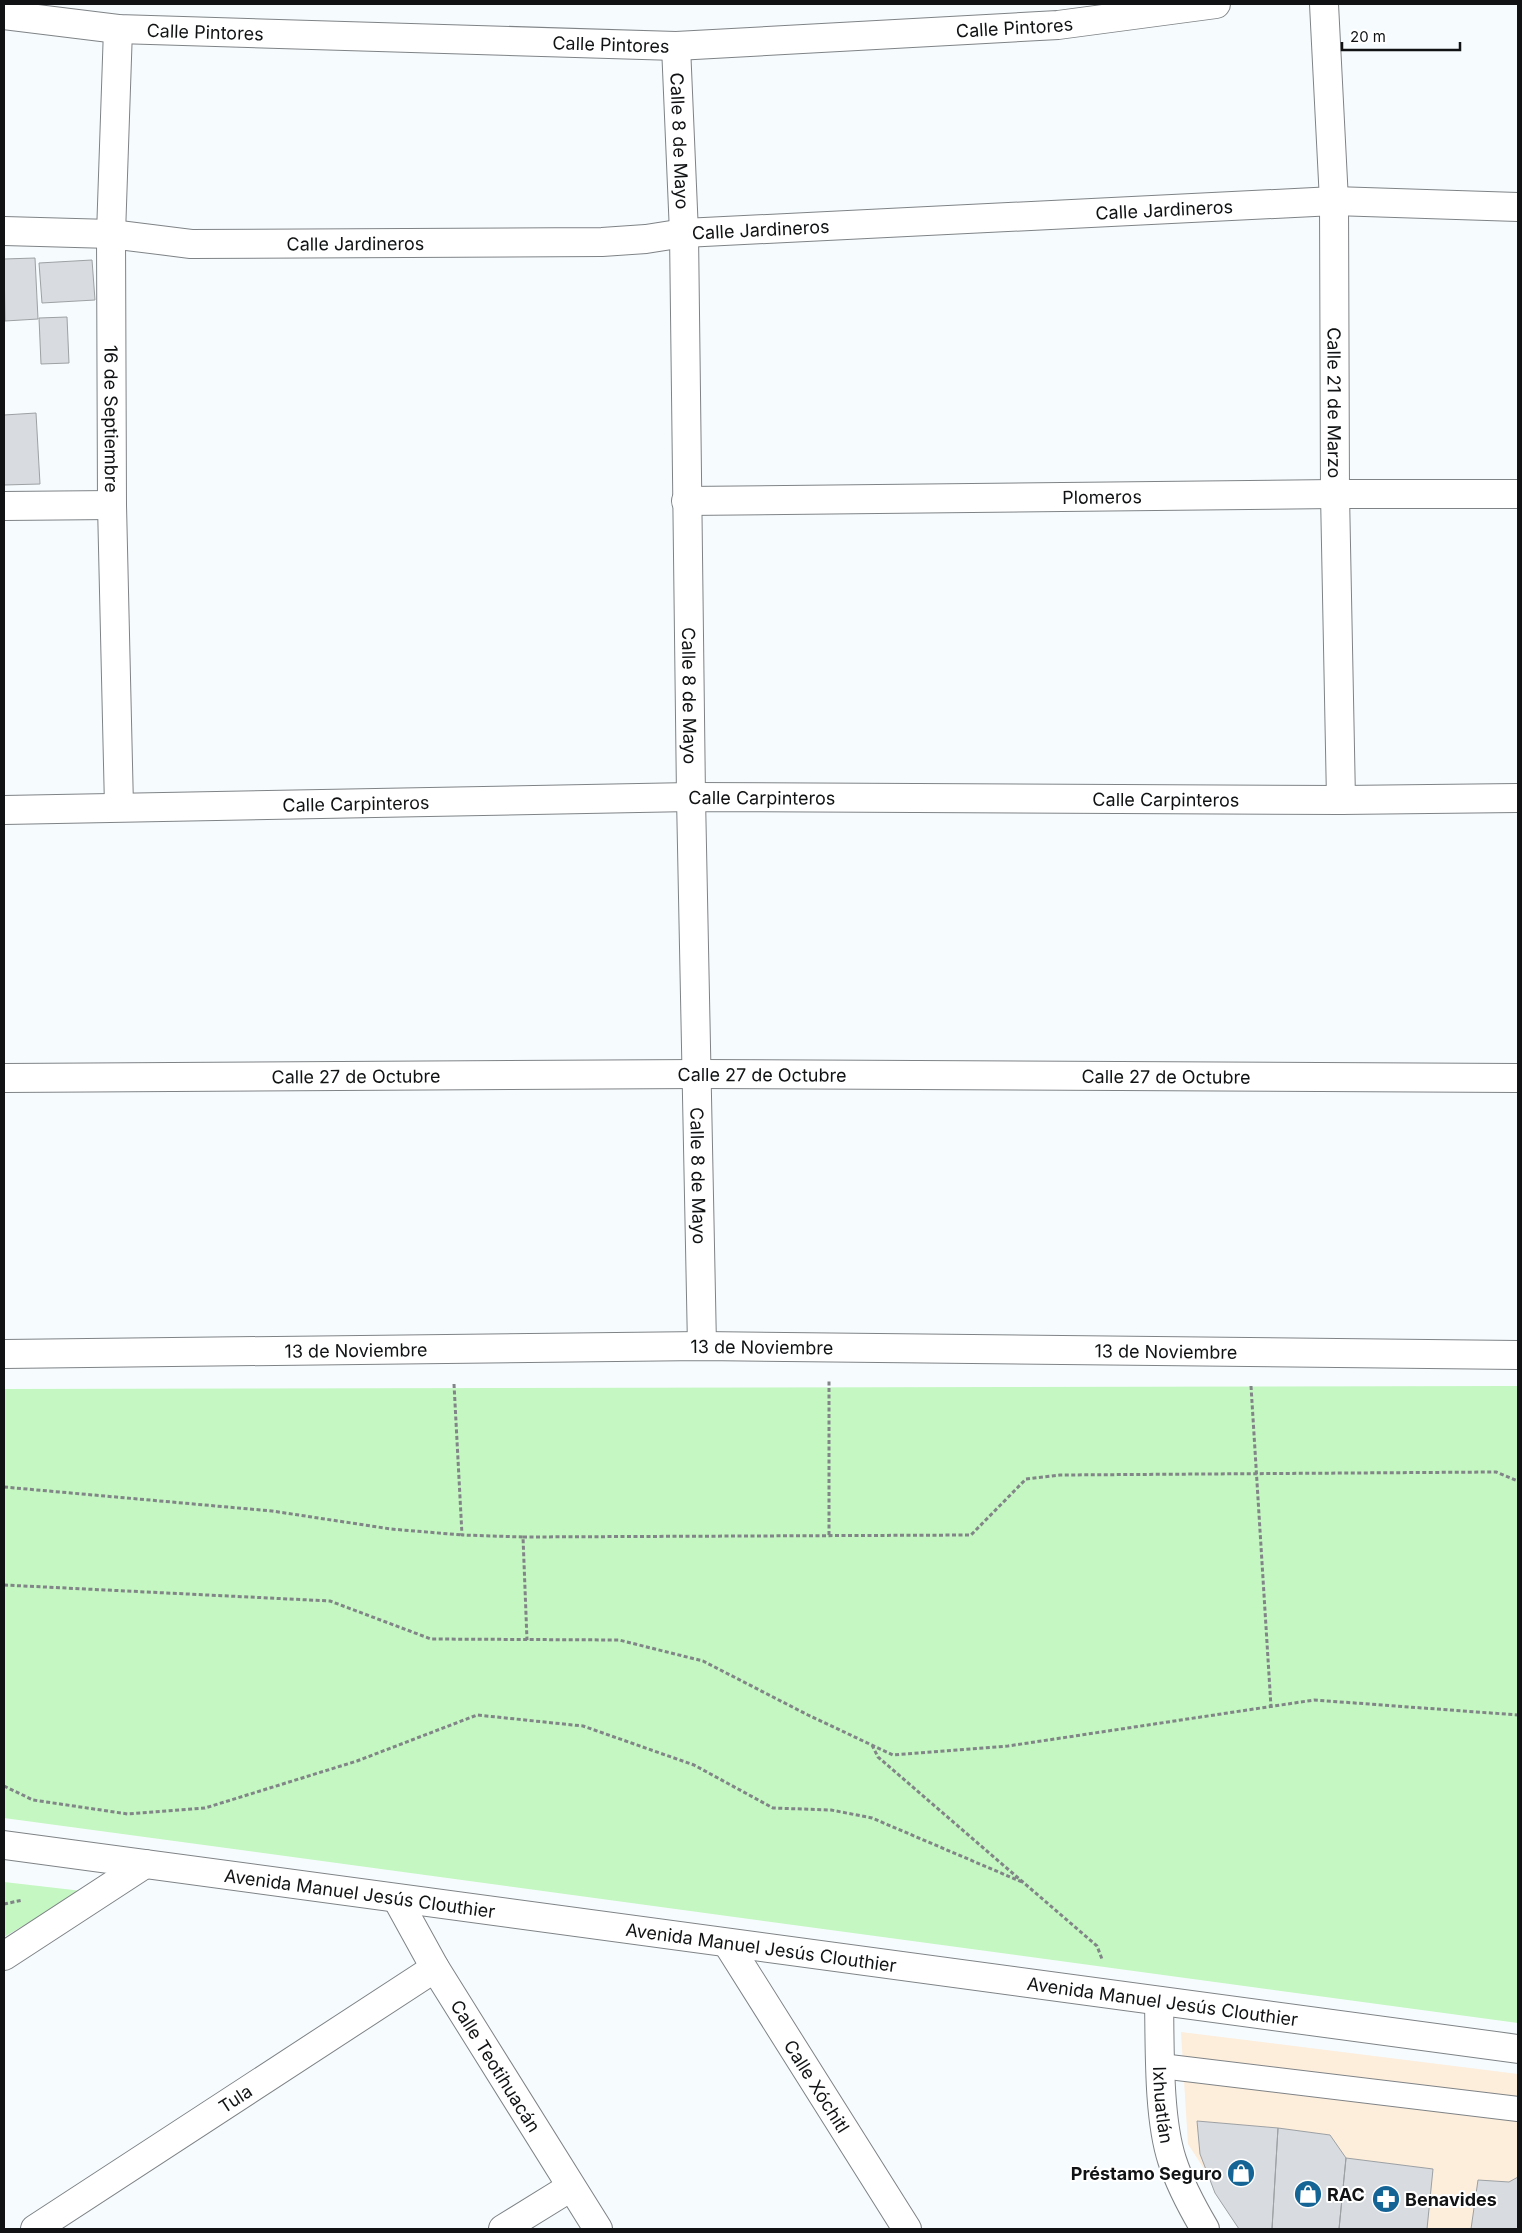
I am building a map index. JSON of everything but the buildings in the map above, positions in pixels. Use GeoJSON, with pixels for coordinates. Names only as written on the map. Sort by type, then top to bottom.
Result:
{"type":"FeatureCollection","features":[{"type":"Feature","properties":{"kind":"street","name":"Calle Pintores"},"geometry":{"type":"LineString","coordinates":[[4,15],[118,29],[676,46],[1058,25],[1216,4]]}},
{"type":"Feature","properties":{"kind":"street","name":"Calle 21 de Marzo"},"geometry":{"type":"LineString","coordinates":[[1324,4],[1334,200],[1335,494],[1341,800]]}},
{"type":"Feature","properties":{"kind":"street","name":"16 de Septiembre"},"geometry":{"type":"LineString","coordinates":[[118,29],[111,234],[112,505],[119,807]]}},
{"type":"Feature","properties":{"kind":"street","name":"Calle 8 de Mayo"},"geometry":{"type":"LineString","coordinates":[[676,46],[684,233],[690,797],[698,1074],[702,1346]]}},
{"type":"Feature","properties":{"kind":"street","name":"Calle Jardineros"},"geometry":{"type":"LineString","coordinates":[[4,231],[111,234],[191,244],[602,242],[646,239],[684,233],[1334,200],[1518,207]]}},
{"type":"Feature","properties":{"kind":"street","name":"Plomeros"},"geometry":{"type":"LineString","coordinates":[[686,501],[1335,494],[1518,494]]}},
{"type":"Feature","properties":{"kind":"street"},"geometry":{"type":"LineString","coordinates":[[4,506],[112,505]]}},
{"type":"Feature","properties":{"kind":"street","name":"Calle Carpinteros"},"geometry":{"type":"LineString","coordinates":[[4,810],[690,797],[1341,800],[1518,798]]}},
{"type":"Feature","properties":{"kind":"street","name":"Calle 27 de Octubre"},"geometry":{"type":"LineString","coordinates":[[4,1078],[698,1074],[1518,1078]]}},
{"type":"Feature","properties":{"kind":"street","name":"13 de Noviembre"},"geometry":{"type":"LineString","coordinates":[[4,1354],[702,1346],[1518,1355]]}},
{"type":"Feature","properties":{"kind":"street","name":"Avenida Manuel Jesús Clouthier"},"geometry":{"type":"LineString","coordinates":[[4,1845],[1518,2049]]}},
{"type":"Feature","properties":{"kind":"street"},"geometry":{"type":"LineString","coordinates":[[4,1956],[145,1864]]}},
{"type":"Feature","properties":{"kind":"street","name":"Calle Teotihuacán"},"geometry":{"type":"LineString","coordinates":[[397,1898],[435,1968],[570,2187],[598,2229]]}},
{"type":"Feature","properties":{"kind":"street","name":"Calle Xóchitl"},"geometry":{"type":"LineString","coordinates":[[727,1943],[907,2229]]}},
{"type":"Feature","properties":{"kind":"street","name":"Tula"},"geometry":{"type":"LineString","coordinates":[[35,2229],[435,1968]]}},
{"type":"Feature","properties":{"kind":"street","name":"Ixhuatlán"},"geometry":{"type":"LineString","coordinates":[[1159,2000],[1164,2116],[1172,2159],[1186,2196],[1205,2229]]}},
{"type":"Feature","properties":{"kind":"street"},"geometry":{"type":"LineString","coordinates":[[503,2229],[570,2187]]}},
{"type":"Feature","properties":{"kind":"lane"},"geometry":{"type":"LineString","coordinates":[[1161,2066],[1518,2109]]}},
{"type":"Feature","properties":{"kind":"path"},"geometry":{"type":"LineString","coordinates":[[829,1348],[829,1535]]}},
{"type":"Feature","properties":{"kind":"path"},"geometry":{"type":"LineString","coordinates":[[454,1349],[454,1402],[462,1535]]}},
{"type":"Feature","properties":{"kind":"path"},"geometry":{"type":"LineString","coordinates":[[1248,1352],[1258,1474],[1270,1707]]}},
{"type":"Feature","properties":{"kind":"path"},"geometry":{"type":"LineString","coordinates":[[4,1487],[272,1511],[391,1529],[462,1535],[522,1537],[971,1535],[1026,1479],[1060,1475],[1496,1472],[1518,1481]]}},
{"type":"Feature","properties":{"kind":"path"},"geometry":{"type":"LineString","coordinates":[[522,1537],[527,1640]]}},
{"type":"Feature","properties":{"kind":"path"},"geometry":{"type":"LineString","coordinates":[[4,1585],[330,1601],[432,1639],[619,1640],[703,1661],[871,1745],[893,1754],[1008,1746],[1314,1700],[1518,1715]]}},
{"type":"Feature","properties":{"kind":"path"},"geometry":{"type":"LineString","coordinates":[[4,1786],[33,1800],[128,1814],[205,1808],[357,1761],[476,1714],[583,1726],[694,1765],[772,1808],[831,1810],[872,1818],[1022,1882]]}},
{"type":"Feature","properties":{"kind":"path"},"geometry":{"type":"LineString","coordinates":[[871,1745],[878,1757],[1097,1946],[1119,1996]]}},
{"type":"Feature","properties":{"kind":"shaded area"},"geometry":{"type":"Polygon","coordinates":[[[1181,2032],[1518,2074],[1518,2229],[1243,2229],[1188,2144],[1181,2032]]]}},
{"type":"Feature","properties":{"kind":"green space"},"geometry":{"type":"Polygon","coordinates":[[[1518,1386],[1518,2023],[4,1818],[4,1389],[1518,1386]]]}},
{"type":"Feature","properties":{"kind":"green space"},"geometry":{"type":"Polygon","coordinates":[[[4,1882],[82,1891],[4,1937],[4,1882]]]}},
{"type":"Feature","properties":{"kind":"place","name":"Préstamo Seguro"},"geometry":{"type":"Point","coordinates":[1241,2173]}},
{"type":"Feature","properties":{"kind":"place","name":"RAC"},"geometry":{"type":"Point","coordinates":[1308,2194]}},
{"type":"Feature","properties":{"kind":"place","name":"Benavides"},"geometry":{"type":"Point","coordinates":[1386,2199]}}]}
